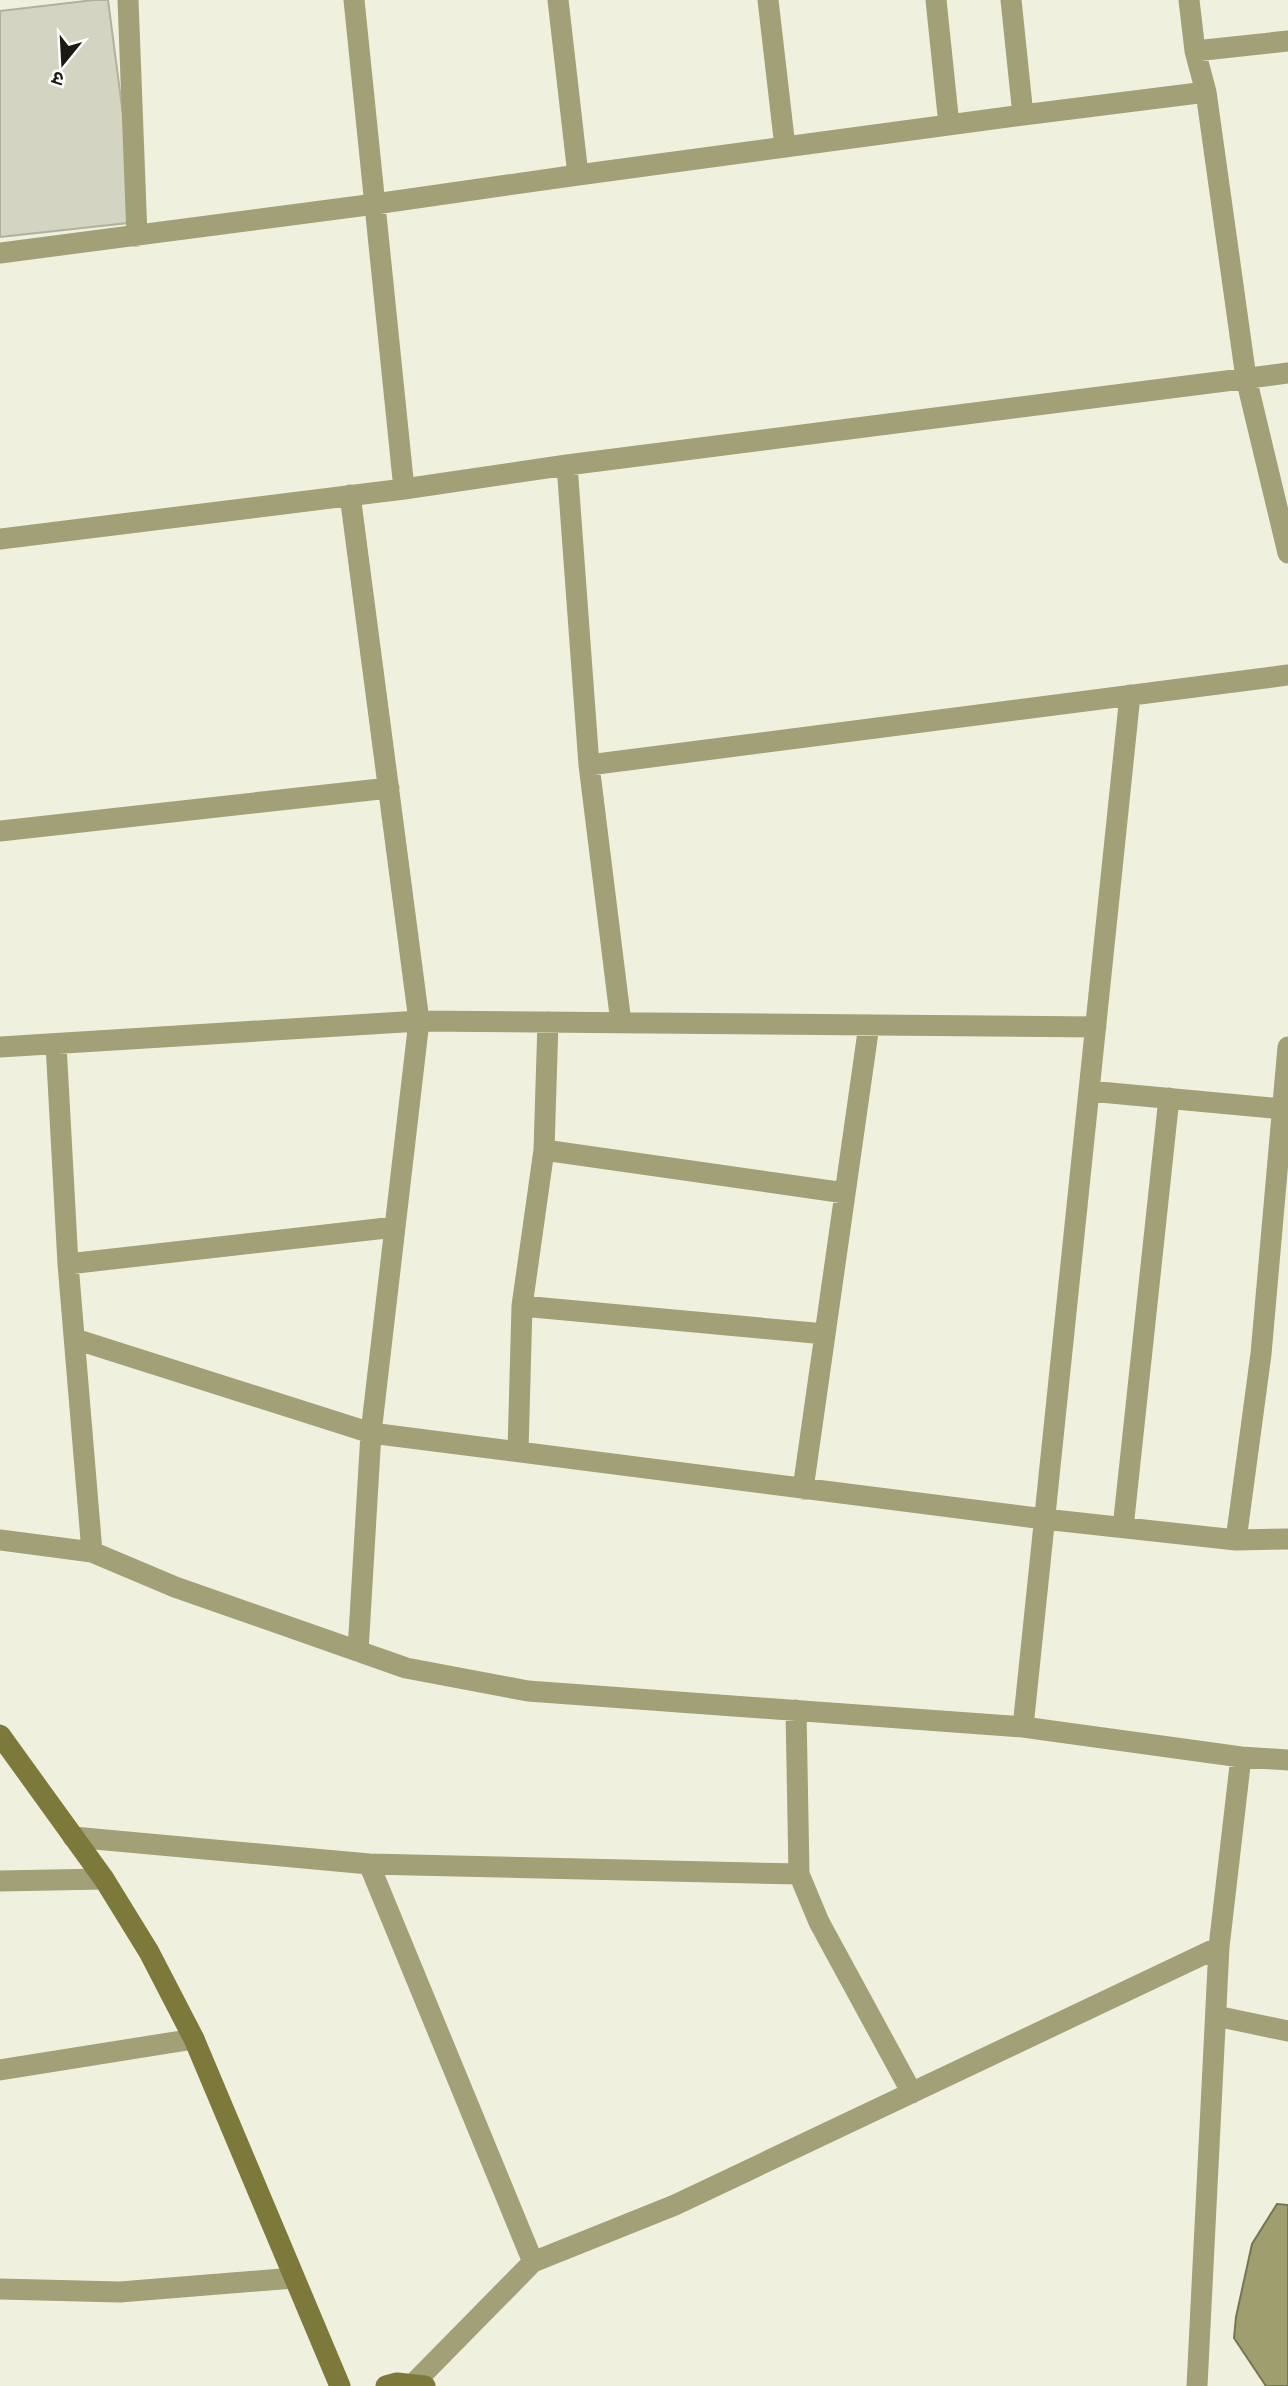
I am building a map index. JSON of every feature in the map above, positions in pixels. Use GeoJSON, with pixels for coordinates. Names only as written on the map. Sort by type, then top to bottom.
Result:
{"type":"FeatureCollection","features":[{"type":"Feature","properties":{"kind":"street"},"geometry":{"type":"LineString","coordinates":[[128,0],[137,236]]}},
{"type":"Feature","properties":{"kind":"street"},"geometry":{"type":"LineString","coordinates":[[354,0],[404,489]]}},
{"type":"Feature","properties":{"kind":"street"},"geometry":{"type":"LineString","coordinates":[[558,0],[578,175]]}},
{"type":"Feature","properties":{"kind":"street"},"geometry":{"type":"LineString","coordinates":[[768,0],[785,148]]}},
{"type":"Feature","properties":{"kind":"street"},"geometry":{"type":"LineString","coordinates":[[936,0],[948,125]]}},
{"type":"Feature","properties":{"kind":"street"},"geometry":{"type":"LineString","coordinates":[[1011,0],[1023,115]]}},
{"type":"Feature","properties":{"kind":"street"},"geometry":{"type":"LineString","coordinates":[[1189,0],[1195,51],[1206,92],[1246,378],[1288,553]]}},
{"type":"Feature","properties":{"kind":"street"},"geometry":{"type":"LineString","coordinates":[[1195,51],[1288,41]]}},
{"type":"Feature","properties":{"kind":"street"},"geometry":{"type":"LineString","coordinates":[[0,253],[1206,92]]}},
{"type":"Feature","properties":{"kind":"street"},"geometry":{"type":"LineString","coordinates":[[0,539],[1288,373]]}},
{"type":"Feature","properties":{"kind":"street"},"geometry":{"type":"LineString","coordinates":[[568,465],[589,765],[621,1023]]}},
{"type":"Feature","properties":{"kind":"street"},"geometry":{"type":"LineString","coordinates":[[350,495],[419,1021],[371,1433],[358,1651]]}},
{"type":"Feature","properties":{"kind":"street"},"geometry":{"type":"LineString","coordinates":[[589,765],[1288,675]]}},
{"type":"Feature","properties":{"kind":"street"},"geometry":{"type":"LineString","coordinates":[[1023,1727],[1130,695]]}},
{"type":"Feature","properties":{"kind":"street"},"geometry":{"type":"LineString","coordinates":[[0,831],[388,788]]}},
{"type":"Feature","properties":{"kind":"street"},"geometry":{"type":"LineString","coordinates":[[0,1047],[419,1021],[1096,1027]]}},
{"type":"Feature","properties":{"kind":"street"},"geometry":{"type":"LineString","coordinates":[[517,1451],[522,1306],[544,1150],[548,1022]]}},
{"type":"Feature","properties":{"kind":"street"},"geometry":{"type":"LineString","coordinates":[[803,1489],[869,1025]]}},
{"type":"Feature","properties":{"kind":"street"},"geometry":{"type":"LineString","coordinates":[[56,1044],[68,1264],[92,1552]]}},
{"type":"Feature","properties":{"kind":"street"},"geometry":{"type":"LineString","coordinates":[[1236,1540],[1261,1354],[1288,1047]]}},
{"type":"Feature","properties":{"kind":"street"},"geometry":{"type":"LineString","coordinates":[[1090,1091],[1283,1109]]}},
{"type":"Feature","properties":{"kind":"street"},"geometry":{"type":"LineString","coordinates":[[1123,1528],[1169,1098]]}},
{"type":"Feature","properties":{"kind":"street"},"geometry":{"type":"LineString","coordinates":[[544,1150],[845,1193]]}},
{"type":"Feature","properties":{"kind":"street"},"geometry":{"type":"LineString","coordinates":[[68,1264],[395,1227]]}},
{"type":"Feature","properties":{"kind":"street"},"geometry":{"type":"LineString","coordinates":[[522,1306],[825,1334]]}},
{"type":"Feature","properties":{"kind":"street"},"geometry":{"type":"LineString","coordinates":[[75,1339],[371,1433],[1044,1519],[1236,1540],[1288,1539]]}},
{"type":"Feature","properties":{"kind":"street"},"geometry":{"type":"LineString","coordinates":[[0,1540],[92,1552],[175,1587],[407,1668],[528,1691],[1023,1727],[1241,1757],[1288,1760]]}},
{"type":"Feature","properties":{"kind":"street"},"geometry":{"type":"LineString","coordinates":[[796,1710],[799,1874],[819,1922],[912,2093]]}},
{"type":"Feature","properties":{"kind":"street"},"geometry":{"type":"LineString","coordinates":[[0,1735],[104,1879],[149,1952],[194,2039],[340,2386]]}},
{"type":"Feature","properties":{"kind":"street"},"geometry":{"type":"LineString","coordinates":[[1197,2386],[1219,1947],[1241,1757]]}},
{"type":"Feature","properties":{"kind":"street"},"geometry":{"type":"LineString","coordinates":[[73,1837],[369,1864],[799,1874]]}},
{"type":"Feature","properties":{"kind":"street"},"geometry":{"type":"LineString","coordinates":[[369,1864],[533,2262]]}},
{"type":"Feature","properties":{"kind":"street"},"geometry":{"type":"LineString","coordinates":[[0,1881],[104,1879]]}},
{"type":"Feature","properties":{"kind":"street"},"geometry":{"type":"LineString","coordinates":[[386,2386],[418,2385],[533,2262],[675,2205],[1219,1947]]}},
{"type":"Feature","properties":{"kind":"street"},"geometry":{"type":"LineString","coordinates":[[1216,2016],[1288,2031]]}},
{"type":"Feature","properties":{"kind":"street"},"geometry":{"type":"LineString","coordinates":[[0,2070],[194,2039]]}},
{"type":"Feature","properties":{"kind":"street"},"geometry":{"type":"LineString","coordinates":[[0,2289],[120,2292],[295,2278]]}},
{"type":"Feature","properties":{"kind":"shaded area"},"geometry":{"type":"Polygon","coordinates":[[[1277,2204],[1288,2205],[1288,2386],[1266,2386],[1234,2338],[1252,2244],[1277,2204]]]}},
{"type":"Feature","properties":{"kind":"building"},"geometry":{"type":"Polygon","coordinates":[[[108,0],[137,222],[0,237],[0,11],[108,0]]]}}]}
